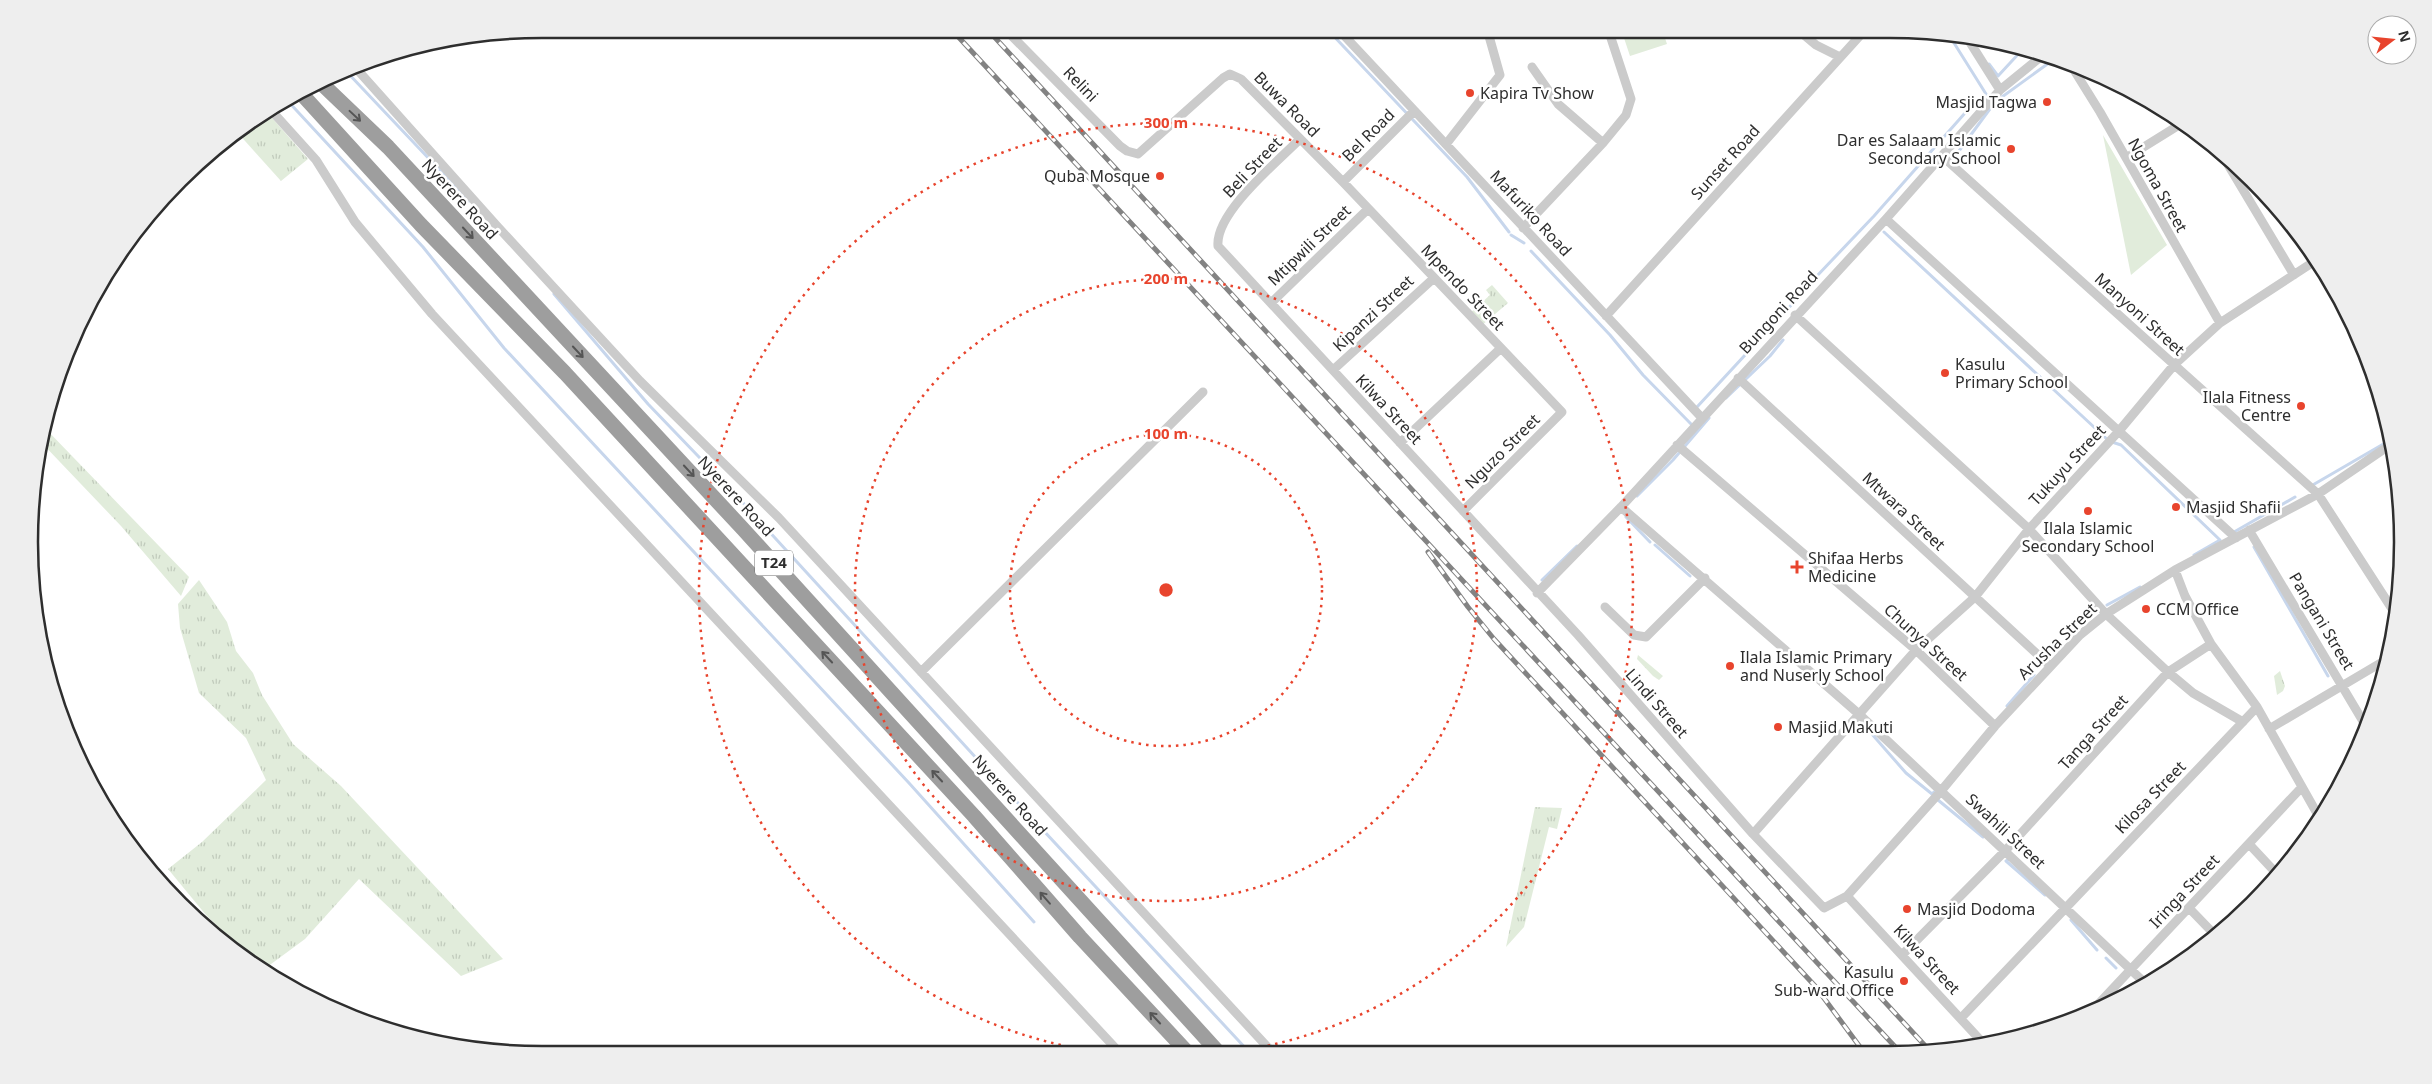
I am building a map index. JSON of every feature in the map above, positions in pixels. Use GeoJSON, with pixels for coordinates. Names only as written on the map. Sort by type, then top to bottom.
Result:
{"type":"FeatureCollection","features":[{"type":"Feature","properties":{"kind":"highway","name":"Nyerere Road"},"geometry":{"type":"LineString","coordinates":[[325,87],[388,147],[743,529],[1213,1046]]}},
{"type":"Feature","properties":{"kind":"highway","name":"T24"},"geometry":{"type":"LineString","coordinates":[[305,97],[421,225],[565,373],[968,809],[1080,937],[1181,1046]]}},
{"type":"Feature","properties":{"kind":"street","name":"Relini"},"geometry":{"type":"LineString","coordinates":[[1014,38],[1120,146],[1127,151],[1138,154]]}},
{"type":"Feature","properties":{"kind":"street","name":"Mafuriko Road"},"geometry":{"type":"LineString","coordinates":[[1346,38],[1414,111],[1447,143],[1523,228],[1702,418]]}},
{"type":"Feature","properties":{"kind":"street"},"geometry":{"type":"LineString","coordinates":[[1447,143],[1500,75],[1490,38]]}},
{"type":"Feature","properties":{"kind":"street"},"geometry":{"type":"LineString","coordinates":[[1523,228],[1603,143],[1626,115],[1630,99],[1611,38]]}},
{"type":"Feature","properties":{"kind":"street"},"geometry":{"type":"LineString","coordinates":[[1808,38],[1816,45],[1840,57]]}},
{"type":"Feature","properties":{"kind":"street","name":"Sunset Road"},"geometry":{"type":"LineString","coordinates":[[1606,316],[1858,38]]}},
{"type":"Feature","properties":{"kind":"street"},"geometry":{"type":"LineString","coordinates":[[1971,44],[2000,90]]}},
{"type":"Feature","properties":{"kind":"street","name":"Bungoni Road"},"geometry":{"type":"LineString","coordinates":[[1537,593],[1621,507],[1795,315],[1886,219],[2000,90],[2037,60]]}},
{"type":"Feature","properties":{"kind":"street"},"geometry":{"type":"LineString","coordinates":[[1532,67],[1558,104],[1603,143]]}},
{"type":"Feature","properties":{"kind":"street"},"geometry":{"type":"LineString","coordinates":[[359,72],[497,226],[640,380],[779,518],[1267,1046]]}},
{"type":"Feature","properties":{"kind":"street","name":"Ngoma Street"},"geometry":{"type":"LineString","coordinates":[[2076,73],[2220,322]]}},
{"type":"Feature","properties":{"kind":"street","name":"Buwa Road"},"geometry":{"type":"LineString","coordinates":[[1138,154],[1230,74],[1241,79],[1343,182]]}},
{"type":"Feature","properties":{"kind":"street","name":"Bel Road"},"geometry":{"type":"LineString","coordinates":[[1343,182],[1414,111]]}},
{"type":"Feature","properties":{"kind":"street"},"geometry":{"type":"LineString","coordinates":[[275,115],[316,160],[355,222],[432,314],[1113,1046]]}},
{"type":"Feature","properties":{"kind":"street"},"geometry":{"type":"LineString","coordinates":[[2126,158],[2176,127]]}},
{"type":"Feature","properties":{"kind":"street","name":"Beli Street"},"geometry":{"type":"LineString","coordinates":[[1218,246],[1217,238],[1233,206],[1300,139]]}},
{"type":"Feature","properties":{"kind":"street","name":"Manyoni Street"},"geometry":{"type":"LineString","coordinates":[[1942,156],[2318,494]]}},
{"type":"Feature","properties":{"kind":"street"},"geometry":{"type":"LineString","coordinates":[[2234,173],[2294,275]]}},
{"type":"Feature","properties":{"kind":"street","name":"Mpendo Street"},"geometry":{"type":"LineString","coordinates":[[1343,182],[1562,412]]}},
{"type":"Feature","properties":{"kind":"street","name":"Mtipwili Street"},"geometry":{"type":"LineString","coordinates":[[1270,303],[1368,208]]}},
{"type":"Feature","properties":{"kind":"street"},"geometry":{"type":"LineString","coordinates":[[1886,219],[2236,538]]}},
{"type":"Feature","properties":{"kind":"street","name":"Kilwa Street"},"geometry":{"type":"LineString","coordinates":[[1218,246],[1537,593]]}},
{"type":"Feature","properties":{"kind":"street","name":"Tukuyu Street"},"geometry":{"type":"LineString","coordinates":[[1753,834],[1916,650],[1974,597],[2029,529],[2119,431],[2174,365],[2220,322],[2310,264]]}},
{"type":"Feature","properties":{"kind":"street","name":"Kipanzi Street"},"geometry":{"type":"LineString","coordinates":[[1333,370],[1434,278]]}},
{"type":"Feature","properties":{"kind":"street"},"geometry":{"type":"LineString","coordinates":[[1795,315],[2029,529],[2106,614],[2168,672],[2193,693],[2242,722]]}},
{"type":"Feature","properties":{"kind":"street"},"geometry":{"type":"LineString","coordinates":[[1400,442],[1501,348]]}},
{"type":"Feature","properties":{"kind":"street","name":"Mtwara Street"},"geometry":{"type":"LineString","coordinates":[[1738,378],[2050,666]]}},
{"type":"Feature","properties":{"kind":"street"},"geometry":{"type":"LineString","coordinates":[[921,672],[1203,392]]}},
{"type":"Feature","properties":{"kind":"street","name":"Nguzo Street"},"geometry":{"type":"LineString","coordinates":[[1463,511],[1562,412]]}},
{"type":"Feature","properties":{"kind":"street","name":"Chunya Street"},"geometry":{"type":"LineString","coordinates":[[1677,445],[1916,650],[1995,726]]}},
{"type":"Feature","properties":{"kind":"street","name":"Arusha Street"},"geometry":{"type":"LineString","coordinates":[[1847,896],[1941,791],[1995,726],[2080,635],[2106,614],[2175,570],[2318,494],[2386,450]]}},
{"type":"Feature","properties":{"kind":"street"},"geometry":{"type":"LineString","coordinates":[[2318,494],[2390,606]]}},
{"type":"Feature","properties":{"kind":"street"},"geometry":{"type":"LineString","coordinates":[[1621,507],[1661,543],[1705,578],[1860,715]]}},
{"type":"Feature","properties":{"kind":"street","name":"Pangani Street"},"geometry":{"type":"LineString","coordinates":[[2249,530],[2362,719]]}},
{"type":"Feature","properties":{"kind":"street"},"geometry":{"type":"LineString","coordinates":[[2175,570],[2185,596],[2211,644],[2257,707],[2316,811]]}},
{"type":"Feature","properties":{"kind":"street"},"geometry":{"type":"LineString","coordinates":[[1605,607],[1634,635],[1646,636],[1705,578]]}},
{"type":"Feature","properties":{"kind":"street","name":"Lindi Street"},"geometry":{"type":"LineString","coordinates":[[1537,593],[1578,635],[1753,834],[1824,908],[1847,896]]}},
{"type":"Feature","properties":{"kind":"street","name":"Tanga Street"},"geometry":{"type":"LineString","coordinates":[[1902,955],[2005,851],[2168,672],[2211,644]]}},
{"type":"Feature","properties":{"kind":"street"},"geometry":{"type":"LineString","coordinates":[[2269,729],[2379,663]]}},
{"type":"Feature","properties":{"kind":"street","name":"Kilosa Street"},"geometry":{"type":"LineString","coordinates":[[1960,1018],[2257,707]]}},
{"type":"Feature","properties":{"kind":"street","name":"Swahili Street"},"geometry":{"type":"LineString","coordinates":[[1860,715],[2132,969]]}},
{"type":"Feature","properties":{"kind":"street","name":"Iringa Street"},"geometry":{"type":"LineString","coordinates":[[2104,998],[2302,787]]}},
{"type":"Feature","properties":{"kind":"street"},"geometry":{"type":"LineString","coordinates":[[2249,844],[2273,870]]}},
{"type":"Feature","properties":{"kind":"street","name":"Kilwa Street"},"geometry":{"type":"LineString","coordinates":[[1847,896],[1979,1038]]}},
{"type":"Feature","properties":{"kind":"street"},"geometry":{"type":"LineString","coordinates":[[2189,908],[2211,931]]}},
{"type":"Feature","properties":{"kind":"street"},"geometry":{"type":"LineString","coordinates":[[2132,969],[2142,979]]}},
{"type":"Feature","properties":{"kind":"green space"},"geometry":{"type":"Polygon","coordinates":[[[1624,38],[1665,38],[1667,44],[1630,56],[1624,38]]]}},
{"type":"Feature","properties":{"kind":"green space"},"geometry":{"type":"Polygon","coordinates":[[[271,117],[308,159],[281,181],[242,137],[271,117]]]}},
{"type":"Feature","properties":{"kind":"green space"},"geometry":{"type":"Polygon","coordinates":[[[2103,135],[2167,245],[2131,275],[2103,135]]]}},
{"type":"Feature","properties":{"kind":"green space"},"geometry":{"type":"Polygon","coordinates":[[[1492,285],[1508,303],[1481,326],[1469,314],[1490,295],[1486,290],[1492,285]]]}},
{"type":"Feature","properties":{"kind":"green space"},"geometry":{"type":"Polygon","coordinates":[[[50,433],[189,577],[181,596],[121,526],[46,448],[50,433]]]}},
{"type":"Feature","properties":{"kind":"green space"},"geometry":{"type":"Polygon","coordinates":[[[199,580],[227,622],[236,651],[253,673],[262,695],[293,744],[341,786],[503,959],[461,976],[359,879],[305,939],[269,966],[235,942],[206,915],[168,869],[202,842],[266,780],[246,738],[199,693],[180,628],[178,604],[199,580]]]}},
{"type":"Feature","properties":{"kind":"green space"},"geometry":{"type":"Polygon","coordinates":[[[1638,655],[1663,676],[1659,680],[1637,659],[1638,655]]]}},
{"type":"Feature","properties":{"kind":"green space"},"geometry":{"type":"Polygon","coordinates":[[[2280,671],[2285,686],[2283,691],[2277,695],[2274,676],[2280,671]]]}},
{"type":"Feature","properties":{"kind":"green space"},"geometry":{"type":"Polygon","coordinates":[[[1535,807],[1562,808],[1557,829],[1549,827],[1524,927],[1506,947],[1535,807]]]}},
{"type":"Feature","properties":{"kind":"waterway"},"geometry":{"type":"LineString","coordinates":[[1336,38],[1467,177],[1509,232]]}},
{"type":"Feature","properties":{"kind":"waterway"},"geometry":{"type":"LineString","coordinates":[[1815,278],[1874,216],[1965,113],[1986,94],[1953,42]]}},
{"type":"Feature","properties":{"kind":"waterway"},"geometry":{"type":"LineString","coordinates":[[1989,64],[1998,76],[2018,54]]}},
{"type":"Feature","properties":{"kind":"waterway"},"geometry":{"type":"LineString","coordinates":[[1956,155],[1995,102],[2049,63]]}},
{"type":"Feature","properties":{"kind":"waterway"},"geometry":{"type":"LineString","coordinates":[[350,76],[469,201]]}},
{"type":"Feature","properties":{"kind":"waterway"},"geometry":{"type":"LineString","coordinates":[[291,104],[423,247],[504,348],[909,783],[1034,922]]}},
{"type":"Feature","properties":{"kind":"waterway"},"geometry":{"type":"LineString","coordinates":[[1884,232],[2109,441],[2121,445],[2220,540],[2194,555]]}},
{"type":"Feature","properties":{"kind":"waterway"},"geometry":{"type":"LineString","coordinates":[[1511,235],[1524,243]]}},
{"type":"Feature","properties":{"kind":"waterway"},"geometry":{"type":"LineString","coordinates":[[1531,251],[1610,335],[1643,375],[1692,425]]}},
{"type":"Feature","properties":{"kind":"waterway"},"geometry":{"type":"LineString","coordinates":[[1697,407],[1807,288]]}},
{"type":"Feature","properties":{"kind":"waterway"},"geometry":{"type":"LineString","coordinates":[[554,294],[648,404],[749,509]]}},
{"type":"Feature","properties":{"kind":"waterway"},"geometry":{"type":"LineString","coordinates":[[1726,398],[1770,356],[1783,340]]}},
{"type":"Feature","properties":{"kind":"waterway"},"geometry":{"type":"LineString","coordinates":[[1637,496],[1673,460],[1709,418]]}},
{"type":"Feature","properties":{"kind":"waterway"},"geometry":{"type":"LineString","coordinates":[[2311,486],[2385,443]]}},
{"type":"Feature","properties":{"kind":"waterway"},"geometry":{"type":"LineString","coordinates":[[2234,532],[2295,497]]}},
{"type":"Feature","properties":{"kind":"waterway"},"geometry":{"type":"LineString","coordinates":[[1626,517],[1650,542]]}},
{"type":"Feature","properties":{"kind":"waterway"},"geometry":{"type":"LineString","coordinates":[[765,527],[1244,1046]]}},
{"type":"Feature","properties":{"kind":"waterway"},"geometry":{"type":"LineString","coordinates":[[1655,545],[1690,576]]}},
{"type":"Feature","properties":{"kind":"waterway"},"geometry":{"type":"LineString","coordinates":[[1542,580],[1577,546]]}},
{"type":"Feature","properties":{"kind":"waterway"},"geometry":{"type":"LineString","coordinates":[[2254,547],[2328,676]]}},
{"type":"Feature","properties":{"kind":"waterway"},"geometry":{"type":"LineString","coordinates":[[2107,605],[2140,587]]}},
{"type":"Feature","properties":{"kind":"waterway"},"geometry":{"type":"LineString","coordinates":[[2007,706],[2034,675]]}},
{"type":"Feature","properties":{"kind":"waterway"},"geometry":{"type":"LineString","coordinates":[[1864,725],[1906,773],[1932,794],[1934,792]]}},
{"type":"Feature","properties":{"kind":"waterway"},"geometry":{"type":"LineString","coordinates":[[1938,800],[1983,837]]}},
{"type":"Feature","properties":{"kind":"waterway"},"geometry":{"type":"LineString","coordinates":[[2009,859],[2006,861],[2045,895]]}},
{"type":"Feature","properties":{"kind":"waterway"},"geometry":{"type":"LineString","coordinates":[[2071,920],[2097,950]]}},
{"type":"Feature","properties":{"kind":"waterway"},"geometry":{"type":"LineString","coordinates":[[2106,958],[2116,968]]}},
{"type":"Feature","properties":{"kind":"railway"},"geometry":{"type":"LineString","coordinates":[[959,38],[1894,1046]]}},
{"type":"Feature","properties":{"kind":"railway"},"geometry":{"type":"LineString","coordinates":[[995,38],[1924,1045]]}},
{"type":"Feature","properties":{"kind":"railway"},"geometry":{"type":"LineString","coordinates":[[1428,552],[1494,639],[1815,986],[1859,1046]]}},
{"type":"Feature","properties":{"kind":"place","name":"Kapira Tv Show"},"geometry":{"type":"Point","coordinates":[1470,93]}},
{"type":"Feature","properties":{"kind":"place","name":"Masjid Tagwa"},"geometry":{"type":"Point","coordinates":[2047,102]}},
{"type":"Feature","properties":{"kind":"place","name":"Dar es Salaam Islamic Secondary School"},"geometry":{"type":"Point","coordinates":[2011,149]}},
{"type":"Feature","properties":{"kind":"place","name":"Quba Mosque"},"geometry":{"type":"Point","coordinates":[1160,176]}},
{"type":"Feature","properties":{"kind":"place","name":"Kasulu Primary School"},"geometry":{"type":"Point","coordinates":[1945,373]}},
{"type":"Feature","properties":{"kind":"place","name":"Ilala Fitness Centre"},"geometry":{"type":"Point","coordinates":[2301,406]}},
{"type":"Feature","properties":{"kind":"place","name":"Masjid Shafii"},"geometry":{"type":"Point","coordinates":[2176,507]}},
{"type":"Feature","properties":{"kind":"place","name":"Ilala Islamic Secondary School"},"geometry":{"type":"Point","coordinates":[2088,511]}},
{"type":"Feature","properties":{"kind":"place","name":"Shifaa Herbs Medicine"},"geometry":{"type":"Point","coordinates":[1797,567]}},
{"type":"Feature","properties":{"kind":"place","name":"CCM Office"},"geometry":{"type":"Point","coordinates":[2146,609]}},
{"type":"Feature","properties":{"kind":"place","name":"Ilala Islamic Primary and Nuserly School"},"geometry":{"type":"Point","coordinates":[1730,666]}},
{"type":"Feature","properties":{"kind":"place","name":"Masjid Makuti"},"geometry":{"type":"Point","coordinates":[1778,727]}},
{"type":"Feature","properties":{"kind":"place","name":"Masjid Dodoma"},"geometry":{"type":"Point","coordinates":[1907,909]}},
{"type":"Feature","properties":{"kind":"place","name":"Kasulu Sub-ward Office"},"geometry":{"type":"Point","coordinates":[1904,981]}}]}
